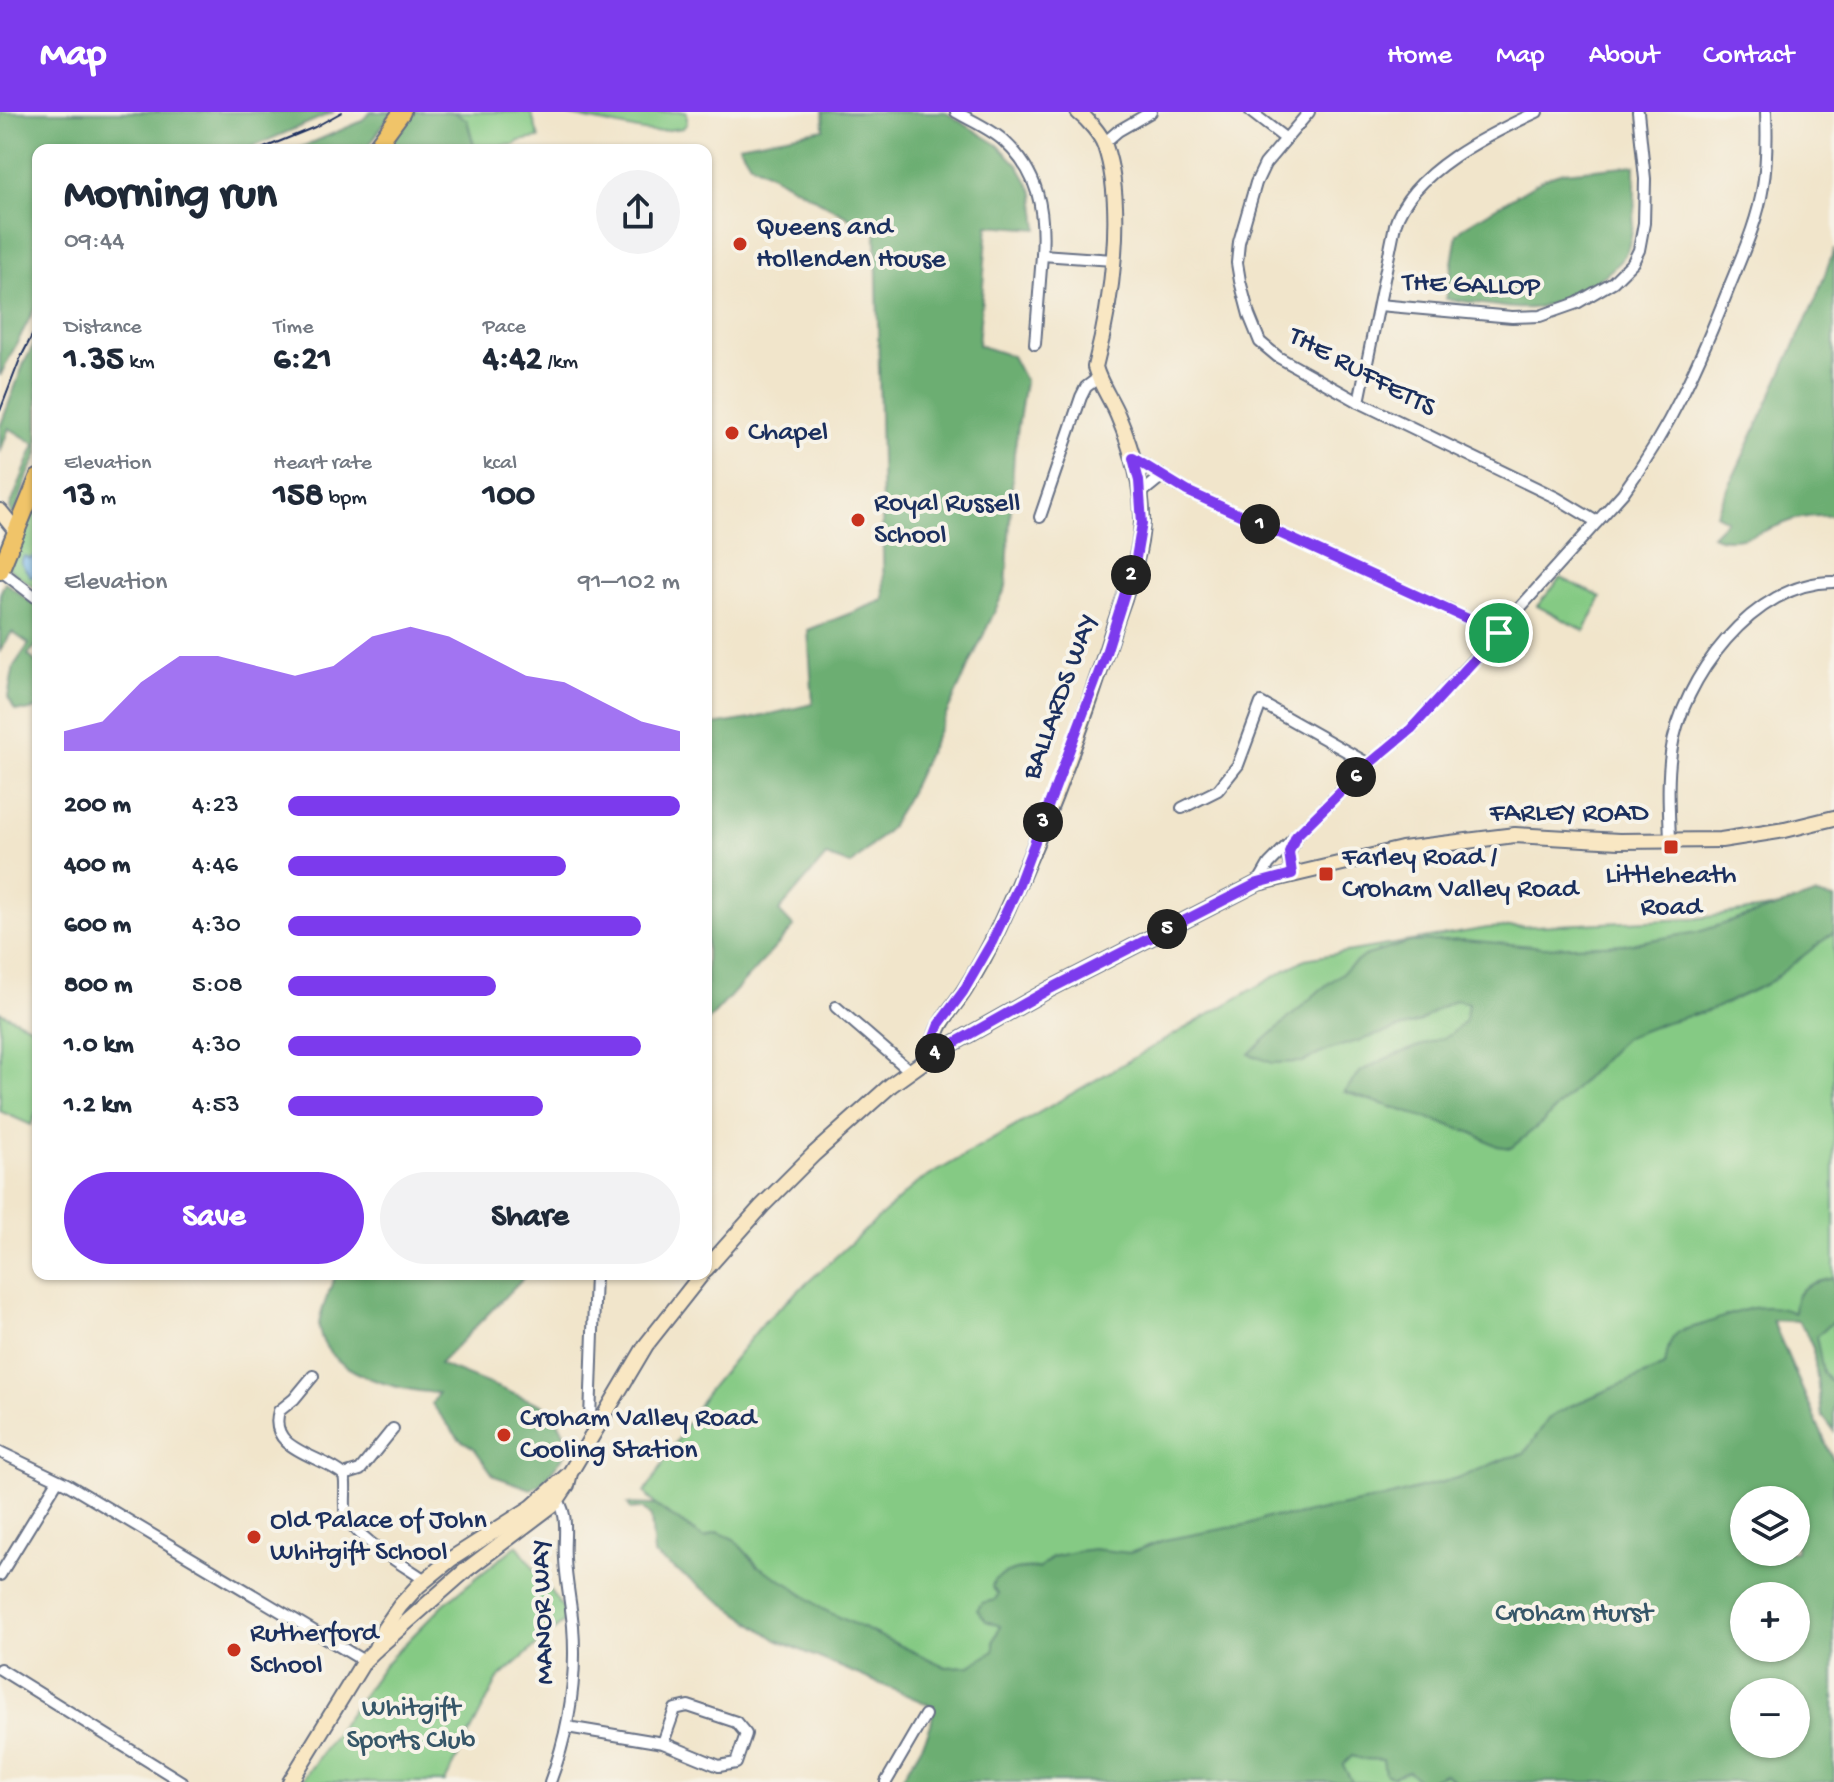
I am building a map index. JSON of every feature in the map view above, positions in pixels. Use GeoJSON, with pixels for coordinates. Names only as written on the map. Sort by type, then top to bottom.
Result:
{"type":"FeatureCollection","features":[{"type":"Feature","properties":{"kind":"main road"},"geometry":{"type":"LineString","coordinates":[[378,144],[402,112]]}},
{"type":"Feature","properties":{"kind":"main road"},"geometry":{"type":"LineString","coordinates":[[0,570],[32,493]]}},
{"type":"Feature","properties":{"kind":"street"},"geometry":{"type":"LineString","coordinates":[[956,112],[1003,140],[1022,162],[1039,193],[1044,229],[1035,344]]}},
{"type":"Feature","properties":{"kind":"street"},"geometry":{"type":"LineString","coordinates":[[1040,517],[1081,397],[1086,387],[1098,378],[1095,367],[1111,298],[1114,203],[1104,143],[1078,112]]}},
{"type":"Feature","properties":{"kind":"street"},"geometry":{"type":"LineString","coordinates":[[1104,143],[1151,112]]}},
{"type":"Feature","properties":{"kind":"street"},"geometry":{"type":"LineString","coordinates":[[1251,112],[1286,139]]}},
{"type":"Feature","properties":{"kind":"street","name":"THE RUFFETTS"},"geometry":{"type":"LineString","coordinates":[[1309,112],[1265,164],[1256,183],[1239,242],[1237,263],[1249,315],[1260,342],[1268,351],[1359,402],[1557,498],[1597,522]]}},
{"type":"Feature","properties":{"kind":"street"},"geometry":{"type":"LineString","coordinates":[[1359,402],[1399,214],[1415,190],[1446,162],[1537,112]]}},
{"type":"Feature","properties":{"kind":"street","name":"THE GALLOP"},"geometry":{"type":"LineString","coordinates":[[1379,305],[1512,317],[1540,316],[1577,303],[1613,282],[1633,262],[1639,250],[1644,223],[1645,179],[1638,112]]}},
{"type":"Feature","properties":{"kind":"street"},"geometry":{"type":"LineString","coordinates":[[1258,883],[1269,864],[1369,764],[1411,729],[1499,633],[1623,493],[1663,434],[1710,337],[1755,221],[1763,188],[1766,112]]}},
{"type":"Feature","properties":{"kind":"street"},"geometry":{"type":"LineString","coordinates":[[1042,255],[1113,260]]}},
{"type":"Feature","properties":{"kind":"street","name":"BALLARDS WAY"},"geometry":{"type":"LineString","coordinates":[[933,1055],[934,1037],[939,1024],[963,992],[992,942],[1017,889],[1071,751],[1136,558],[1142,523],[1133,458],[1118,416],[1098,378]]}},
{"type":"Feature","properties":{"kind":"street"},"geometry":{"type":"LineString","coordinates":[[1133,458],[1161,477],[1499,633]]}},
{"type":"Feature","properties":{"kind":"street"},"geometry":{"type":"LineString","coordinates":[[1140,494],[1161,477]]}},
{"type":"Feature","properties":{"kind":"street"},"geometry":{"type":"LineString","coordinates":[[0,511],[17,532]]}},
{"type":"Feature","properties":{"kind":"street"},"geometry":{"type":"LineString","coordinates":[[0,570],[32,594]]}},
{"type":"Feature","properties":{"kind":"street"},"geometry":{"type":"LineString","coordinates":[[1670,840],[1671,751],[1691,694],[1710,660],[1742,621],[1776,598],[1810,584],[1834,582]]}},
{"type":"Feature","properties":{"kind":"street"},"geometry":{"type":"LineString","coordinates":[[1182,808],[1218,790],[1238,765],[1261,703],[1369,764]]}},
{"type":"Feature","properties":{"kind":"street","name":"FARLEY ROAD"},"geometry":{"type":"LineString","coordinates":[[712,1262],[814,1154],[910,1071],[933,1055],[1050,989],[1258,883],[1402,849],[1515,835],[1619,841],[1721,840],[1785,830],[1834,818]]}},
{"type":"Feature","properties":{"kind":"street"},"geometry":{"type":"LineString","coordinates":[[1292,874],[1289,852],[1296,836]]}},
{"type":"Feature","properties":{"kind":"street"},"geometry":{"type":"LineString","coordinates":[[836,1007],[910,1071]]}},
{"type":"Feature","properties":{"kind":"street"},"geometry":{"type":"LineString","coordinates":[[593,1434],[590,1419],[595,1280]]}},
{"type":"Feature","properties":{"kind":"street"},"geometry":{"type":"LineString","coordinates":[[369,1656],[466,1570],[542,1515],[646,1345],[697,1280]]}},
{"type":"Feature","properties":{"kind":"street"},"geometry":{"type":"LineString","coordinates":[[313,1376],[279,1411],[277,1427],[280,1436],[297,1450],[344,1475],[360,1470],[393,1429]]}},
{"type":"Feature","properties":{"kind":"street"},"geometry":{"type":"LineString","coordinates":[[0,1452],[58,1480],[369,1656]]}},
{"type":"Feature","properties":{"kind":"street"},"geometry":{"type":"LineString","coordinates":[[344,1475],[345,1512],[349,1520],[361,1535],[425,1580]]}},
{"type":"Feature","properties":{"kind":"street"},"geometry":{"type":"LineString","coordinates":[[0,1575],[58,1480]]}},
{"type":"Feature","properties":{"kind":"street"},"geometry":{"type":"LineString","coordinates":[[290,1782],[400,1606],[451,1559],[554,1495]]}},
{"type":"Feature","properties":{"kind":"street","name":"MANOR WAY"},"geometry":{"type":"LineString","coordinates":[[550,1782],[567,1727],[574,1640],[565,1565],[566,1520],[554,1495]]}},
{"type":"Feature","properties":{"kind":"street"},"geometry":{"type":"LineString","coordinates":[[0,1669],[182,1782]]}},
{"type":"Feature","properties":{"kind":"street"},"geometry":{"type":"LineString","coordinates":[[567,1727],[663,1743],[719,1766],[736,1763],[746,1734],[736,1722],[688,1706],[675,1709],[663,1743]]}},
{"type":"Feature","properties":{"kind":"street"},"geometry":{"type":"LineString","coordinates":[[886,1782],[925,1715]]}},
{"type":"Feature","properties":{"kind":"green space"},"geometry":{"type":"Polygon","coordinates":[[[0,112],[334,112],[259,144],[32,144],[32,314],[0,376],[0,112]]]}},
{"type":"Feature","properties":{"kind":"green space"},"geometry":{"type":"Polygon","coordinates":[[[371,112],[392,112],[370,144],[309,144],[360,122],[371,112]]]}},
{"type":"Feature","properties":{"kind":"green space"},"geometry":{"type":"Polygon","coordinates":[[[410,112],[453,112],[467,120],[473,144],[388,144],[410,112]]]}},
{"type":"Feature","properties":{"kind":"green space"},"geometry":{"type":"Polygon","coordinates":[[[453,112],[531,112],[539,138],[515,144],[474,144],[467,120],[453,112]]]}},
{"type":"Feature","properties":{"kind":"green space"},"geometry":{"type":"Polygon","coordinates":[[[553,112],[687,112],[687,123],[683,128],[654,132],[553,112]]]}},
{"type":"Feature","properties":{"kind":"green space"},"geometry":{"type":"Polygon","coordinates":[[[823,112],[945,112],[998,145],[1018,165],[1034,193],[1038,229],[988,225],[978,345],[1012,356],[1025,381],[1014,453],[1006,587],[890,828],[851,865],[826,856],[779,911],[794,927],[712,1016],[712,725],[813,704],[808,630],[884,600],[876,232],[750,163],[739,145],[824,129],[823,112]]]}},
{"type":"Feature","properties":{"kind":"green space"},"geometry":{"type":"Polygon","coordinates":[[[1635,165],[1634,215],[1629,245],[1624,256],[1604,276],[1577,292],[1539,307],[1506,307],[1446,299],[1457,234],[1465,226],[1545,178],[1563,172],[1635,165]]]}},
{"type":"Feature","properties":{"kind":"green space"},"geometry":{"type":"Polygon","coordinates":[[[1834,249],[1834,516],[1796,519],[1743,538],[1712,535],[1727,520],[1716,514],[1816,299],[1834,249]]]}},
{"type":"Feature","properties":{"kind":"green space"},"geometry":{"type":"Polygon","coordinates":[[[32,348],[32,442],[9,428],[0,453],[0,427],[32,348]]]}},
{"type":"Feature","properties":{"kind":"green space"},"geometry":{"type":"Polygon","coordinates":[[[32,452],[32,467],[13,520],[10,507],[32,452]]]}},
{"type":"Feature","properties":{"kind":"green space"},"geometry":{"type":"Polygon","coordinates":[[[32,509],[32,586],[8,568],[32,509]]]}},
{"type":"Feature","properties":{"kind":"green space"},"geometry":{"type":"Polygon","coordinates":[[[1561,578],[1601,597],[1585,631],[1537,606],[1561,578]]]}},
{"type":"Feature","properties":{"kind":"green space"},"geometry":{"type":"Polygon","coordinates":[[[5,582],[32,603],[32,651],[28,655],[32,659],[32,710],[26,711],[15,710],[8,697],[14,666],[29,644],[12,632],[0,651],[0,594],[5,582]]]}},
{"type":"Feature","properties":{"kind":"green space"},"geometry":{"type":"Polygon","coordinates":[[[1815,895],[1834,899],[1834,932],[1767,984],[1711,1010],[1624,1038],[1544,1121],[1511,1148],[1497,1146],[1473,1133],[1344,1092],[1361,1071],[1450,1035],[1465,1021],[1468,1003],[1456,1000],[1420,1022],[1328,1050],[1303,1062],[1272,1063],[1249,1054],[1320,990],[1364,956],[1410,942],[1464,940],[1544,947],[1628,944],[1698,932],[1815,895]]]}},
{"type":"Feature","properties":{"kind":"green space"},"geometry":{"type":"Polygon","coordinates":[[[1834,899],[1834,1431],[1822,1415],[1813,1348],[1805,1330],[1798,1321],[1772,1320],[1834,1462],[1834,1782],[952,1782],[979,1682],[771,1587],[658,1508],[645,1493],[706,1393],[764,1322],[917,1183],[1305,959],[1488,928],[1693,919],[1834,899]]]}},
{"type":"Feature","properties":{"kind":"green space"},"geometry":{"type":"Polygon","coordinates":[[[0,1012],[32,1027],[32,1123],[31,1125],[0,1111],[0,1012]]]}},
{"type":"Feature","properties":{"kind":"green space","name":"Croham Hurst"},"geometry":{"type":"Polygon","coordinates":[[[1834,1278],[1834,1321],[1816,1336],[1823,1372],[1834,1385],[1834,1431],[1822,1415],[1813,1348],[1805,1330],[1798,1321],[1772,1320],[1834,1462],[1834,1782],[1457,1782],[1445,1774],[1428,1781],[1418,1779],[1408,1771],[1393,1777],[1385,1774],[1383,1760],[1352,1756],[1343,1765],[1352,1782],[899,1782],[928,1733],[933,1713],[930,1705],[777,1640],[654,1555],[651,1517],[643,1509],[631,1509],[628,1504],[655,1505],[704,1538],[718,1532],[734,1539],[758,1566],[822,1609],[946,1667],[970,1666],[994,1651],[994,1640],[1000,1626],[986,1621],[977,1610],[982,1603],[995,1600],[998,1594],[992,1587],[994,1580],[1005,1574],[1021,1569],[1039,1569],[1052,1557],[1079,1551],[1093,1549],[1130,1553],[1164,1540],[1249,1524],[1267,1517],[1292,1516],[1384,1498],[1464,1476],[1506,1458],[1524,1454],[1548,1419],[1568,1407],[1665,1366],[1670,1343],[1679,1332],[1760,1307],[1794,1313],[1800,1291],[1811,1284],[1834,1278]]]}},
{"type":"Feature","properties":{"kind":"green space"},"geometry":{"type":"Polygon","coordinates":[[[334,1280],[521,1280],[439,1364],[542,1405],[555,1415],[571,1447],[543,1482],[531,1489],[494,1476],[474,1448],[459,1439],[432,1404],[438,1393],[385,1384],[349,1368],[335,1357],[324,1344],[319,1328],[322,1309],[334,1280]]]}},
{"type":"Feature","properties":{"kind":"green space","name":"Whitgift Sports Club"},"geometry":{"type":"Polygon","coordinates":[[[517,1545],[569,1617],[498,1679],[445,1782],[301,1782],[384,1665],[444,1604],[517,1545]]]}},
{"type":"Feature","properties":{"kind":"water"},"geometry":{"type":"Polygon","coordinates":[[[24,556],[31,559],[31,577],[21,563],[24,556]]]}},
{"type":"Feature","properties":{"kind":"tram line"},"geometry":{"type":"LineString","coordinates":[[274,144],[342,112]]}},
{"type":"Feature","properties":{"kind":"tram line"},"geometry":{"type":"LineString","coordinates":[[0,411],[32,336]]}},
{"type":"Feature","properties":{"kind":"place","name":"Queens and Hollenden House"},"geometry":{"type":"Point","coordinates":[740,244]}},
{"type":"Feature","properties":{"kind":"place","name":"Chapel"},"geometry":{"type":"Point","coordinates":[732,433]}},
{"type":"Feature","properties":{"kind":"place","name":"Royal Russell School"},"geometry":{"type":"Point","coordinates":[858,520]}},
{"type":"Feature","properties":{"kind":"place","name":"Littleheath Road"},"geometry":{"type":"Point","coordinates":[1671,847]}},
{"type":"Feature","properties":{"kind":"place","name":"Farley Road / Croham Valley Road"},"geometry":{"type":"Point","coordinates":[1326,874]}},
{"type":"Feature","properties":{"kind":"place","name":"Croham Valley Road Cooling Station"},"geometry":{"type":"Point","coordinates":[504,1435]}},
{"type":"Feature","properties":{"kind":"place","name":"Old Palace of John Whitgift School"},"geometry":{"type":"Point","coordinates":[254,1537]}},
{"type":"Feature","properties":{"kind":"place","name":"Rutherford School"},"geometry":{"type":"Point","coordinates":[234,1650]}},
{"type":"Feature","properties":{"kind":"route"},"geometry":{"type":"LineString","coordinates":[[1133,458],[1187,491],[1499,633],[1411,729],[1369,764],[1296,836],[1288,858],[1292,874],[1258,883],[974,1029],[933,1055],[934,1037],[939,1024],[963,992],[992,942],[1017,889],[1105,656],[1136,558],[1142,523],[1139,481],[1133,458]]}}]}
